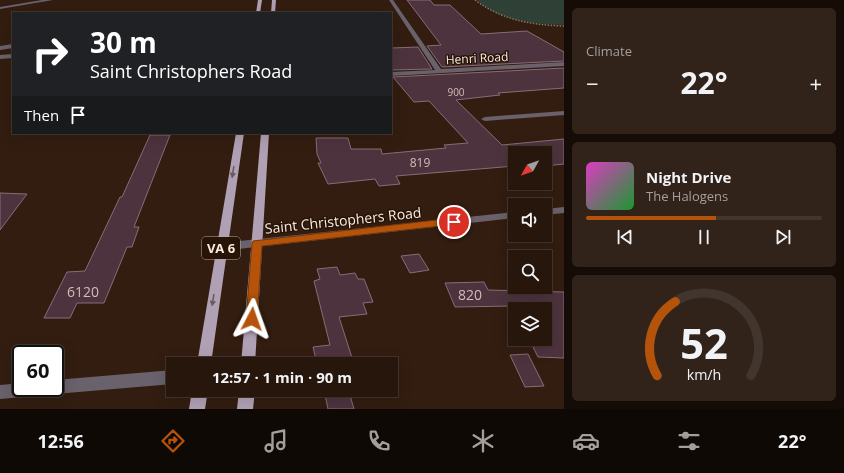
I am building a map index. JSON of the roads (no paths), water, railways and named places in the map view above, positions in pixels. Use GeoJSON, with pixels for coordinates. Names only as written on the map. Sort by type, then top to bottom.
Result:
{"type":"FeatureCollection","features":[{"type":"Feature","properties":{"kind":"main road"},"geometry":{"type":"LineString","coordinates":[[258,12],[260,0]]}},
{"type":"Feature","properties":{"kind":"main road"},"geometry":{"type":"LineString","coordinates":[[273,12],[274,0]]}},
{"type":"Feature","properties":{"kind":"main road","name":"VA 6"},"geometry":{"type":"LineString","coordinates":[[205,357],[240,134]]}},
{"type":"Feature","properties":{"kind":"main road","name":"VA 6"},"geometry":{"type":"LineString","coordinates":[[249,357],[264,134]]}},
{"type":"Feature","properties":{"kind":"main road"},"geometry":{"type":"LineString","coordinates":[[197,409],[199,397]]}},
{"type":"Feature","properties":{"kind":"main road"},"geometry":{"type":"LineString","coordinates":[[245,409],[246,397]]}},
{"type":"Feature","properties":{"kind":"street"},"geometry":{"type":"LineString","coordinates":[[0,8],[51,0]]}},
{"type":"Feature","properties":{"kind":"street"},"geometry":{"type":"LineString","coordinates":[[391,0],[439,71]]}},
{"type":"Feature","properties":{"kind":"street"},"geometry":{"type":"LineString","coordinates":[[0,48],[12,46]]}},
{"type":"Feature","properties":{"kind":"street"},"geometry":{"type":"LineString","coordinates":[[0,57],[12,56]]}},
{"type":"Feature","properties":{"kind":"street","name":"Henri Road"},"geometry":{"type":"LineString","coordinates":[[392,74],[564,64]]}},
{"type":"Feature","properties":{"kind":"street"},"geometry":{"type":"LineString","coordinates":[[485,119],[564,113]]}},
{"type":"Feature","properties":{"kind":"street"},"geometry":{"type":"LineString","coordinates":[[552,211],[564,210]]}},
{"type":"Feature","properties":{"kind":"street","name":"Saint Christophers Road"},"geometry":{"type":"LineString","coordinates":[[221,247],[508,216]]}},
{"type":"Feature","properties":{"kind":"street"},"geometry":{"type":"LineString","coordinates":[[64,386],[166,378]]}},
{"type":"Feature","properties":{"kind":"street"},"geometry":{"type":"LineString","coordinates":[[0,392],[12,391]]}}]}
